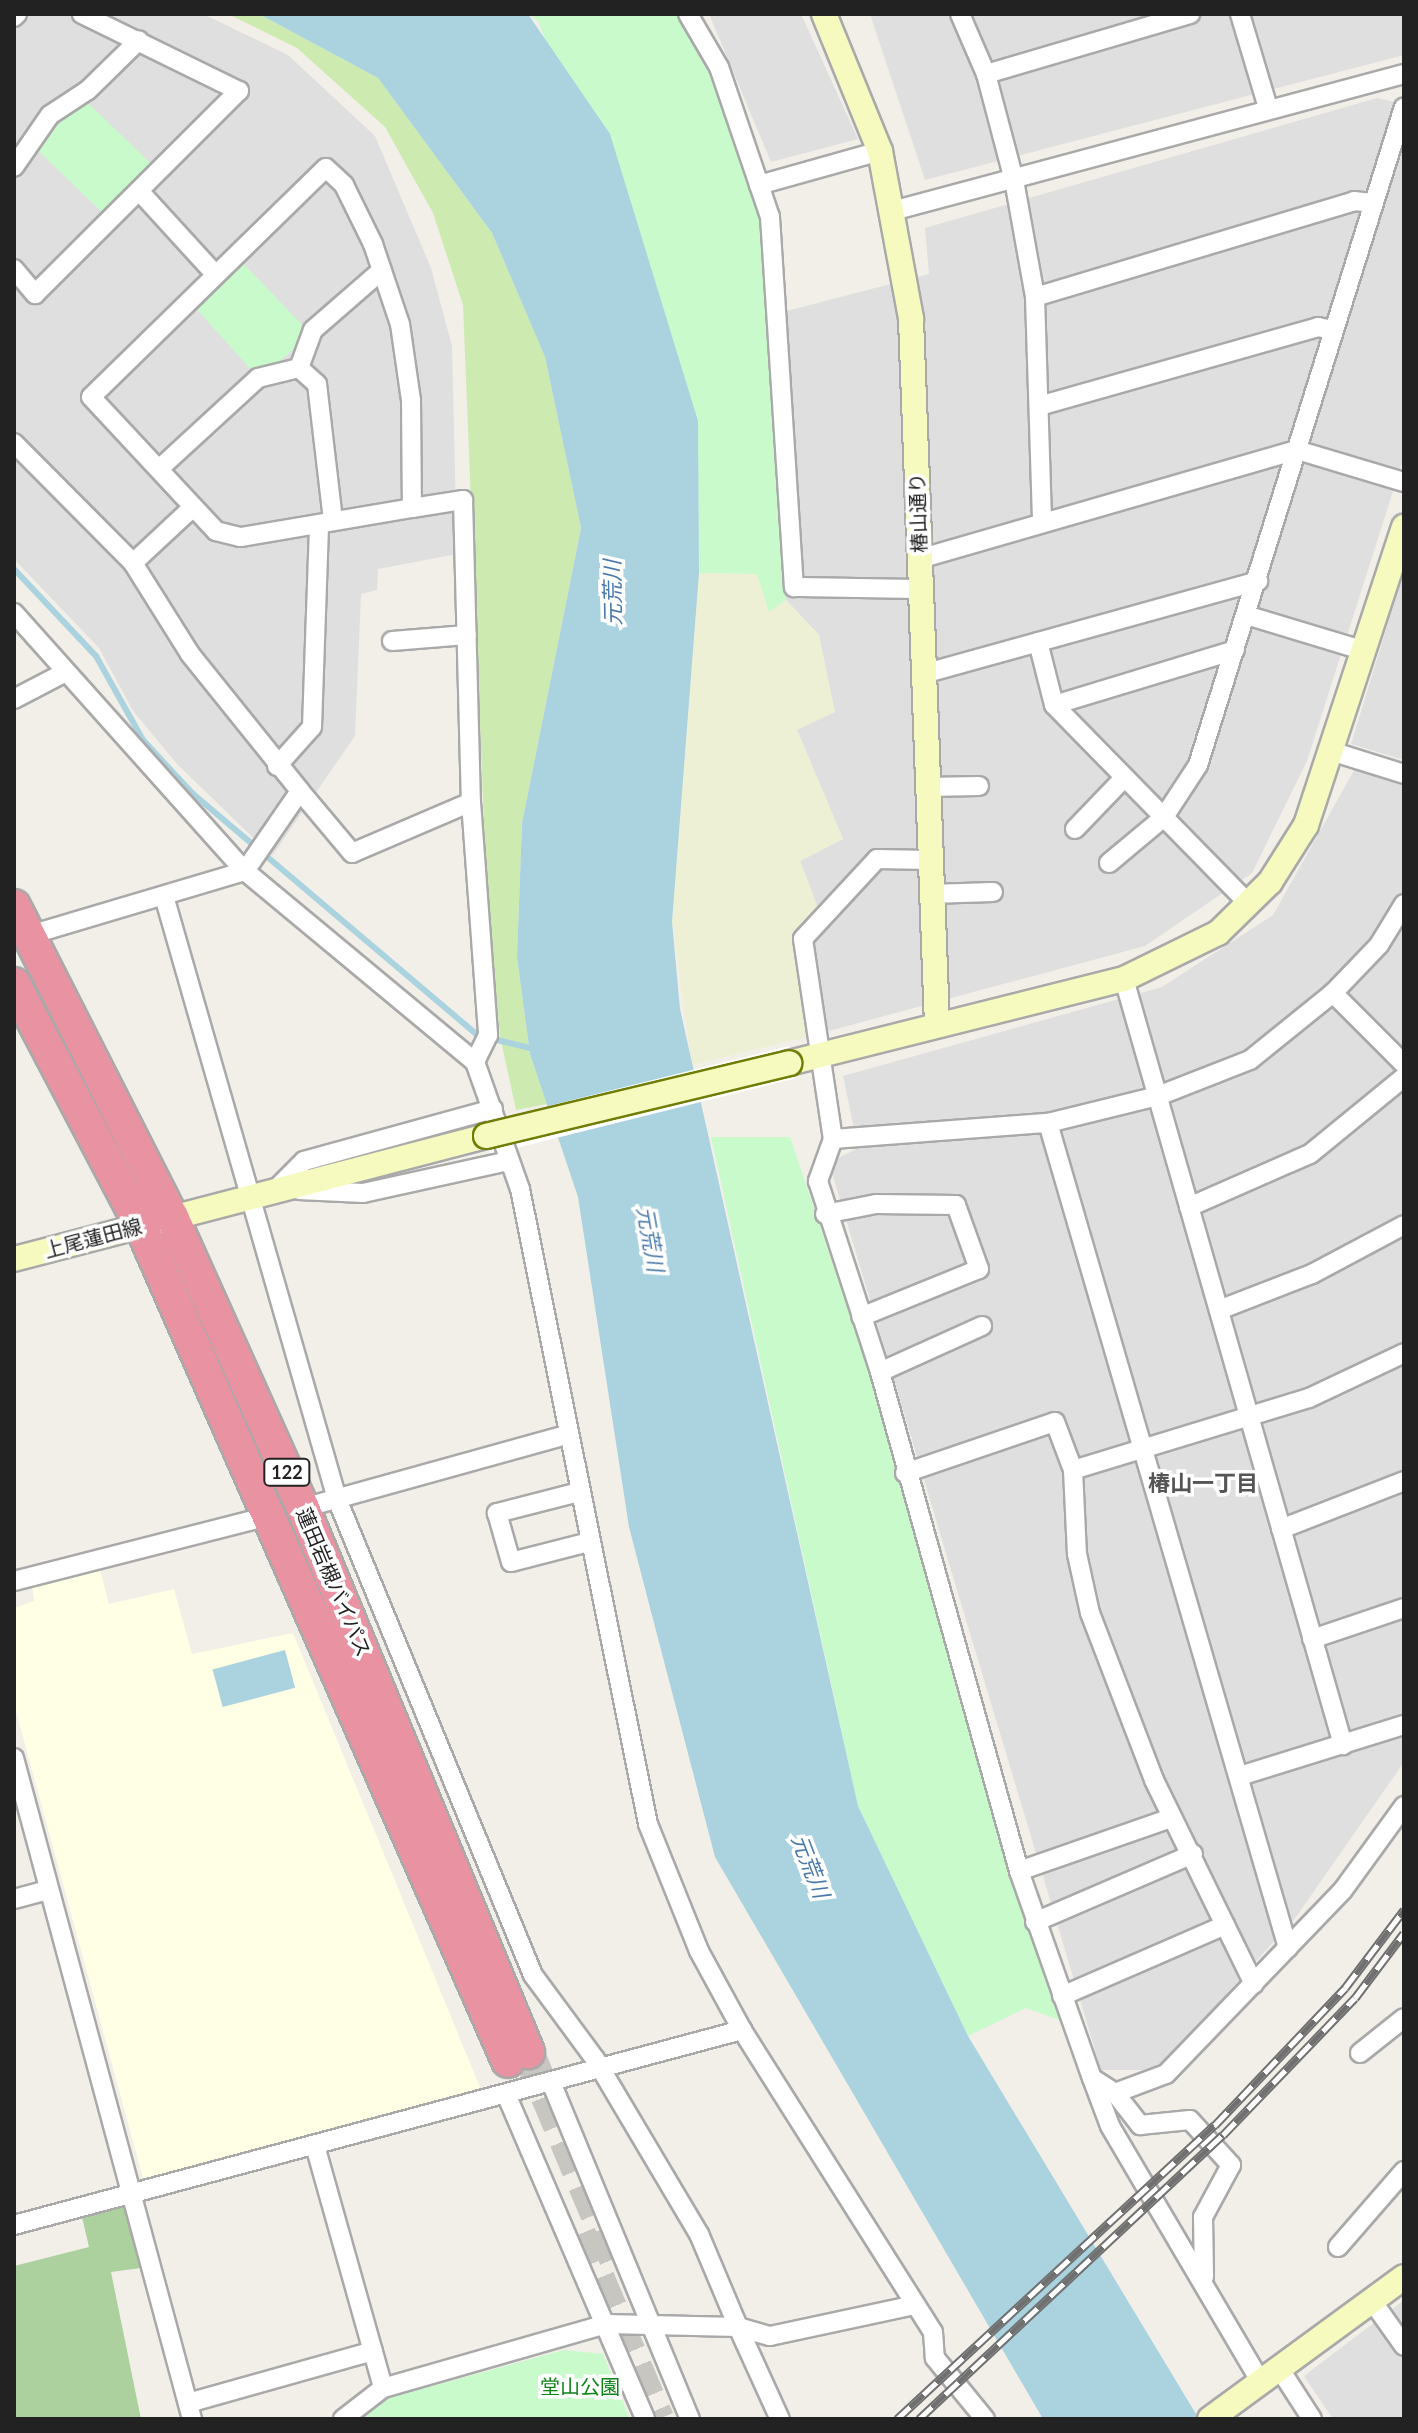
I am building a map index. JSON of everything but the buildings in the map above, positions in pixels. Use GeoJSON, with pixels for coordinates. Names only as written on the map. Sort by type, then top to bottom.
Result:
{"type":"FeatureCollection","features":[{"type":"Feature","properties":{"kind":"highway","name":"蓮田岩槻バイパス"},"geometry":{"type":"LineString","coordinates":[[14,906],[172,1217],[288,1511],[518,2057]]}},
{"type":"Feature","properties":{"kind":"highway","name":"蓮田岩槻バイパス"},"geometry":{"type":"LineString","coordinates":[[14,984],[288,1511]]}},
{"type":"Feature","properties":{"kind":"street"},"geometry":{"type":"LineString","coordinates":[[14,269],[35,294],[141,193],[239,91],[82,14]]}},
{"type":"Feature","properties":{"kind":"street"},"geometry":{"type":"LineString","coordinates":[[688,14],[719,67],[759,185],[783,331],[794,587],[921,589]]}},
{"type":"Feature","properties":{"kind":"street","name":"椿山通り"},"geometry":{"type":"LineString","coordinates":[[824,14],[880,151],[896,210],[911,319],[937,1026]]}},
{"type":"Feature","properties":{"kind":"street"},"geometry":{"type":"LineString","coordinates":[[960,14],[986,74],[1014,180],[1035,297],[1042,523]]}},
{"type":"Feature","properties":{"kind":"street"},"geometry":{"type":"LineString","coordinates":[[986,74],[1190,14]]}},
{"type":"Feature","properties":{"kind":"street"},"geometry":{"type":"LineString","coordinates":[[1240,14],[1268,108]]}},
{"type":"Feature","properties":{"kind":"street"},"geometry":{"type":"LineString","coordinates":[[14,167],[50,115],[88,90],[139,40]]}},
{"type":"Feature","properties":{"kind":"street"},"geometry":{"type":"LineString","coordinates":[[896,210],[1404,74]]}},
{"type":"Feature","properties":{"kind":"street"},"geometry":{"type":"LineString","coordinates":[[1109,863],[1164,817],[1198,765],[1404,107]]}},
{"type":"Feature","properties":{"kind":"street"},"geometry":{"type":"LineString","coordinates":[[759,185],[880,151]]}},
{"type":"Feature","properties":{"kind":"street"},"geometry":{"type":"LineString","coordinates":[[412,508],[411,400],[382,270],[344,185],[326,168],[91,397],[159,469],[191,509],[216,531],[240,537],[463,500],[471,802],[488,1035],[475,1062]]}},
{"type":"Feature","properties":{"kind":"street"},"geometry":{"type":"LineString","coordinates":[[141,193],[215,274]]}},
{"type":"Feature","properties":{"kind":"street"},"geometry":{"type":"LineString","coordinates":[[1035,297],[1354,201],[1374,203]]}},
{"type":"Feature","properties":{"kind":"street"},"geometry":{"type":"LineString","coordinates":[[299,368],[313,330],[382,270]]}},
{"type":"Feature","properties":{"kind":"street"},"geometry":{"type":"LineString","coordinates":[[1039,406],[1318,327],[1332,330]]}},
{"type":"Feature","properties":{"kind":"street"},"geometry":{"type":"LineString","coordinates":[[159,469],[258,378],[299,368]]}},
{"type":"Feature","properties":{"kind":"street"},"geometry":{"type":"LineString","coordinates":[[277,766],[312,727],[326,522],[317,384],[299,368]]}},
{"type":"Feature","properties":{"kind":"street"},"geometry":{"type":"LineString","coordinates":[[14,443],[133,563],[190,654],[277,766],[352,853],[471,802]]}},
{"type":"Feature","properties":{"kind":"street"},"geometry":{"type":"LineString","coordinates":[[919,559],[1297,450],[1404,482]]}},
{"type":"Feature","properties":{"kind":"street"},"geometry":{"type":"LineString","coordinates":[[133,563],[191,509]]}},
{"type":"Feature","properties":{"kind":"street","name":"上尾蓮田線"},"geometry":{"type":"LineString","coordinates":[[14,1259],[486,1136],[1124,979],[1188,951],[1250,905],[1296,844],[1334,752],[1404,527]]}},
{"type":"Feature","properties":{"kind":"street"},"geometry":{"type":"LineString","coordinates":[[923,674],[1258,581]]}},
{"type":"Feature","properties":{"kind":"street"},"geometry":{"type":"LineString","coordinates":[[14,613],[62,674],[245,871],[475,1062],[509,1161],[648,1824],[699,1951],[742,2030],[933,2332],[935,2358],[985,2419]]}},
{"type":"Feature","properties":{"kind":"street"},"geometry":{"type":"LineString","coordinates":[[1246,615],[1365,651]]}},
{"type":"Feature","properties":{"kind":"street"},"geometry":{"type":"LineString","coordinates":[[392,641],[467,635]]}},
{"type":"Feature","properties":{"kind":"street"},"geometry":{"type":"LineString","coordinates":[[1038,642],[1054,705],[1250,905]]}},
{"type":"Feature","properties":{"kind":"street"},"geometry":{"type":"LineString","coordinates":[[1054,705],[1235,650]]}},
{"type":"Feature","properties":{"kind":"street"},"geometry":{"type":"LineString","coordinates":[[14,699],[62,674]]}},
{"type":"Feature","properties":{"kind":"street"},"geometry":{"type":"LineString","coordinates":[[1334,752],[1404,774]]}},
{"type":"Feature","properties":{"kind":"street"},"geometry":{"type":"LineString","coordinates":[[1075,829],[1124,778]]}},
{"type":"Feature","properties":{"kind":"street"},"geometry":{"type":"LineString","coordinates":[[926,787],[979,786]]}},
{"type":"Feature","properties":{"kind":"street"},"geometry":{"type":"LineString","coordinates":[[30,935],[245,871],[300,791]]}},
{"type":"Feature","properties":{"kind":"street"},"geometry":{"type":"LineString","coordinates":[[929,860],[877,859],[803,939],[833,1139],[818,1181],[825,1214],[880,1372],[905,1473],[1019,1871],[1092,2078],[1117,2139],[1204,2277],[1264,2383],[1312,2419]]}},
{"type":"Feature","properties":{"kind":"street"},"geometry":{"type":"LineString","coordinates":[[930,894],[993,892]]}},
{"type":"Feature","properties":{"kind":"street"},"geometry":{"type":"LineString","coordinates":[[164,896],[266,1192],[337,1499],[533,1975],[600,2070],[699,2234],[780,2419]]}},
{"type":"Feature","properties":{"kind":"street"},"geometry":{"type":"LineString","coordinates":[[833,1139],[1048,1123],[1158,1096],[1250,1060],[1333,993],[1379,945],[1404,904]]}},
{"type":"Feature","properties":{"kind":"street"},"geometry":{"type":"LineString","coordinates":[[1124,979],[1343,1745]]}},
{"type":"Feature","properties":{"kind":"street"},"geometry":{"type":"LineString","coordinates":[[1333,993],[1404,1064]]}},
{"type":"Feature","properties":{"kind":"street"},"geometry":{"type":"LineString","coordinates":[[1189,1207],[1310,1154],[1404,1077]]}},
{"type":"Feature","properties":{"kind":"street"},"geometry":{"type":"LineString","coordinates":[[266,1192],[304,1161],[493,1109]]}},
{"type":"Feature","properties":{"kind":"street"},"geometry":{"type":"LineString","coordinates":[[1048,1123],[1288,1948]]}},
{"type":"Feature","properties":{"kind":"street"},"geometry":{"type":"LineString","coordinates":[[266,1192],[363,1193],[509,1161]]}},
{"type":"Feature","properties":{"kind":"street"},"geometry":{"type":"LineString","coordinates":[[825,1214],[876,1204],[956,1205],[979,1269],[861,1317]]}},
{"type":"Feature","properties":{"kind":"street"},"geometry":{"type":"LineString","coordinates":[[1219,1310],[1401,1234]]}},
{"type":"Feature","properties":{"kind":"street"},"geometry":{"type":"LineString","coordinates":[[880,1372],[982,1326]]}},
{"type":"Feature","properties":{"kind":"street"},"geometry":{"type":"LineString","coordinates":[[1073,1470],[1250,1417],[1404,1353]]}},
{"type":"Feature","properties":{"kind":"street"},"geometry":{"type":"LineString","coordinates":[[905,1473],[1055,1422],[1080,1496],[1077,1554],[1090,1613],[1171,1818],[1193,1854],[1254,1984]]}},
{"type":"Feature","properties":{"kind":"street"},"geometry":{"type":"LineString","coordinates":[[14,1581],[337,1499],[567,1435]]}},
{"type":"Feature","properties":{"kind":"street"},"geometry":{"type":"LineString","coordinates":[[1281,1529],[1404,1481]]}},
{"type":"Feature","properties":{"kind":"street"},"geometry":{"type":"LineString","coordinates":[[579,1492],[497,1513],[511,1562],[589,1542]]}},
{"type":"Feature","properties":{"kind":"street"},"geometry":{"type":"LineString","coordinates":[[1312,1639],[1404,1608]]}},
{"type":"Feature","properties":{"kind":"street"},"geometry":{"type":"LineString","coordinates":[[1240,1776],[1404,1725]]}},
{"type":"Feature","properties":{"kind":"street"},"geometry":{"type":"LineString","coordinates":[[14,1758],[47,1890],[190,2411],[373,2351]]}},
{"type":"Feature","properties":{"kind":"street"},"geometry":{"type":"LineString","coordinates":[[1115,2093],[1166,2074],[1343,1890],[1404,1806]]}},
{"type":"Feature","properties":{"kind":"street"},"geometry":{"type":"LineString","coordinates":[[1019,1871],[1171,1818]]}},
{"type":"Feature","properties":{"kind":"street"},"geometry":{"type":"LineString","coordinates":[[1035,1922],[1193,1854]]}},
{"type":"Feature","properties":{"kind":"street"},"geometry":{"type":"LineString","coordinates":[[14,1899],[47,1890]]}},
{"type":"Feature","properties":{"kind":"street"},"geometry":{"type":"LineString","coordinates":[[1062,1996],[1225,1925]]}},
{"type":"Feature","properties":{"kind":"street"},"geometry":{"type":"LineString","coordinates":[[1360,2053],[1404,2018]]}},
{"type":"Feature","properties":{"kind":"street"},"geometry":{"type":"LineString","coordinates":[[14,2225],[316,2149],[742,2030]]}},
{"type":"Feature","properties":{"kind":"street"},"geometry":{"type":"LineString","coordinates":[[1092,2078],[1115,2093],[1140,2125],[1190,2120],[1231,2165],[1203,2217],[1204,2277]]}},
{"type":"Feature","properties":{"kind":"street"},"geometry":{"type":"LineString","coordinates":[[551,2082],[690,2419]]}},
{"type":"Feature","properties":{"kind":"street"},"geometry":{"type":"LineString","coordinates":[[506,2094],[645,2419]]}},
{"type":"Feature","properties":{"kind":"street"},"geometry":{"type":"LineString","coordinates":[[316,2149],[383,2388]]}},
{"type":"Feature","properties":{"kind":"street"},"geometry":{"type":"LineString","coordinates":[[1338,2247],[1404,2171]]}},
{"type":"Feature","properties":{"kind":"street"},"geometry":{"type":"LineString","coordinates":[[1210,2419],[1375,2305],[1404,2277]]}},
{"type":"Feature","properties":{"kind":"street"},"geometry":{"type":"LineString","coordinates":[[343,2419],[383,2388],[606,2324],[653,2328],[738,2327],[770,2336],[915,2305]]}},
{"type":"Feature","properties":{"kind":"street"},"geometry":{"type":"LineString","coordinates":[[1375,2305],[1404,2346]]}},
{"type":"Feature","properties":{"kind":"shaded area"},"geometry":{"type":"Polygon","coordinates":[[[14,14],[203,14],[288,55],[375,136],[431,268],[452,346],[457,554],[378,569],[377,590],[361,594],[355,736],[272,856],[177,764],[133,711],[99,648],[14,559],[14,14]]]}},
{"type":"Feature","properties":{"kind":"shaded area"},"geometry":{"type":"Polygon","coordinates":[[[709,14],[801,14],[858,139],[771,162],[709,14]]]}},
{"type":"Feature","properties":{"kind":"shaded area"},"geometry":{"type":"Polygon","coordinates":[[[870,14],[1404,14],[1404,55],[925,180],[870,14]]]}},
{"type":"Feature","properties":{"kind":"shaded area"},"geometry":{"type":"Polygon","coordinates":[[[1377,98],[1404,104],[1404,457],[1307,761],[1252,873],[1145,946],[810,1036],[794,938],[819,911],[800,861],[843,839],[797,730],[819,635],[786,600],[775,314],[929,274],[925,228],[1377,98]]]}},
{"type":"Feature","properties":{"kind":"shaded area"},"geometry":{"type":"Polygon","coordinates":[[[1404,571],[1404,760],[1351,744],[1404,571]]]}},
{"type":"Feature","properties":{"kind":"shaded area"},"geometry":{"type":"Polygon","coordinates":[[[699,573],[757,574],[769,612],[786,600],[819,635],[835,712],[797,730],[843,839],[800,861],[819,911],[794,938],[810,1036],[692,1065],[672,922],[699,573]]]}},
{"type":"Feature","properties":{"kind":"shaded area"},"geometry":{"type":"Polygon","coordinates":[[[1357,765],[1404,780],[1404,1762],[1296,1917],[1158,2070],[1101,2070],[829,1163],[858,1148],[843,1076],[1162,987],[1273,915],[1357,765]]]}},
{"type":"Feature","properties":{"kind":"shaded area"},"geometry":{"type":"Polygon","coordinates":[[[100,1569],[109,1604],[174,1589],[192,1654],[293,1633],[482,2092],[144,2182],[14,1704],[14,1608],[34,1601],[32,1585],[100,1569]]]}},
{"type":"Feature","properties":{"kind":"shaded area"},"geometry":{"type":"Polygon","coordinates":[[[1404,2300],[1404,2419],[1333,2419],[1304,2376],[1404,2300]]]}},
{"type":"Feature","properties":{"kind":"green space"},"geometry":{"type":"Polygon","coordinates":[[[228,14],[259,14],[378,78],[492,233],[545,357],[581,528],[522,823],[517,957],[530,1054],[547,1104],[516,1110],[500,1036],[487,898],[463,305],[433,213],[385,127],[297,48],[228,14]]]}},
{"type":"Feature","properties":{"kind":"green space"},"geometry":{"type":"Polygon","coordinates":[[[528,14],[676,14],[714,83],[758,204],[775,314],[786,600],[769,612],[757,574],[699,573],[698,421],[538,21],[528,14]]]}},
{"type":"Feature","properties":{"kind":"green space"},"geometry":{"type":"Polygon","coordinates":[[[83,98],[154,167],[106,216],[35,148],[83,98]]]}},
{"type":"Feature","properties":{"kind":"green space"},"geometry":{"type":"Polygon","coordinates":[[[241,261],[305,328],[301,343],[271,368],[253,372],[194,306],[241,261]]]}},
{"type":"Feature","properties":{"kind":"green space"},"geometry":{"type":"Polygon","coordinates":[[[711,1137],[790,1137],[878,1399],[960,1703],[1062,2021],[1026,2008],[968,2036],[858,1806],[711,1137]]]}},
{"type":"Feature","properties":{"kind":"green space"},"geometry":{"type":"Polygon","coordinates":[[[126,2205],[141,2268],[111,2272],[141,2419],[14,2419],[14,2266],[89,2247],[81,2213],[126,2205]]]}},
{"type":"Feature","properties":{"kind":"green space","name":"堂山公園"},"geometry":{"type":"Polygon","coordinates":[[[564,2350],[603,2354],[630,2419],[353,2419],[370,2403],[564,2350]]]}},
{"type":"Feature","properties":{"kind":"water","name":"元荒川"},"geometry":{"type":"Polygon","coordinates":[[[259,14],[528,14],[610,134],[698,421],[699,573],[672,922],[680,1009],[858,1806],[968,2036],[1199,2419],[1043,2419],[715,1857],[629,1527],[578,1197],[530,1054],[517,957],[522,823],[581,528],[545,357],[492,233],[378,78],[259,14]]]}},
{"type":"Feature","properties":{"kind":"water"},"geometry":{"type":"Polygon","coordinates":[[[285,1650],[295,1688],[223,1707],[213,1669],[285,1650]]]}},
{"type":"Feature","properties":{"kind":"pier"},"geometry":{"type":"Polygon","coordinates":[[[789,1046],[797,1078],[490,1154],[482,1122],[789,1046]]]}},
{"type":"Feature","properties":{"kind":"waterway"},"geometry":{"type":"LineString","coordinates":[[14,569],[96,656],[143,740],[192,793],[477,1035],[534,1049]]}},
{"type":"Feature","properties":{"kind":"tunnel"},"geometry":{"type":"LineString","coordinates":[[528,2052],[615,2259]]}},
{"type":"Feature","properties":{"kind":"tunnel"},"geometry":{"type":"LineString","coordinates":[[580,2234],[658,2419]]}},
{"type":"Feature","properties":{"kind":"railway"},"geometry":{"type":"LineString","coordinates":[[897,2419],[1215,2125],[1345,1988],[1404,1910]]}},
{"type":"Feature","properties":{"kind":"railway"},"geometry":{"type":"LineString","coordinates":[[919,2419],[1223,2135],[1355,1998],[1404,1933]]}},
{"type":"Feature","properties":{"kind":"district","name":"椿山一丁目"},"geometry":{"type":"Point","coordinates":[1203,1483]}}]}
